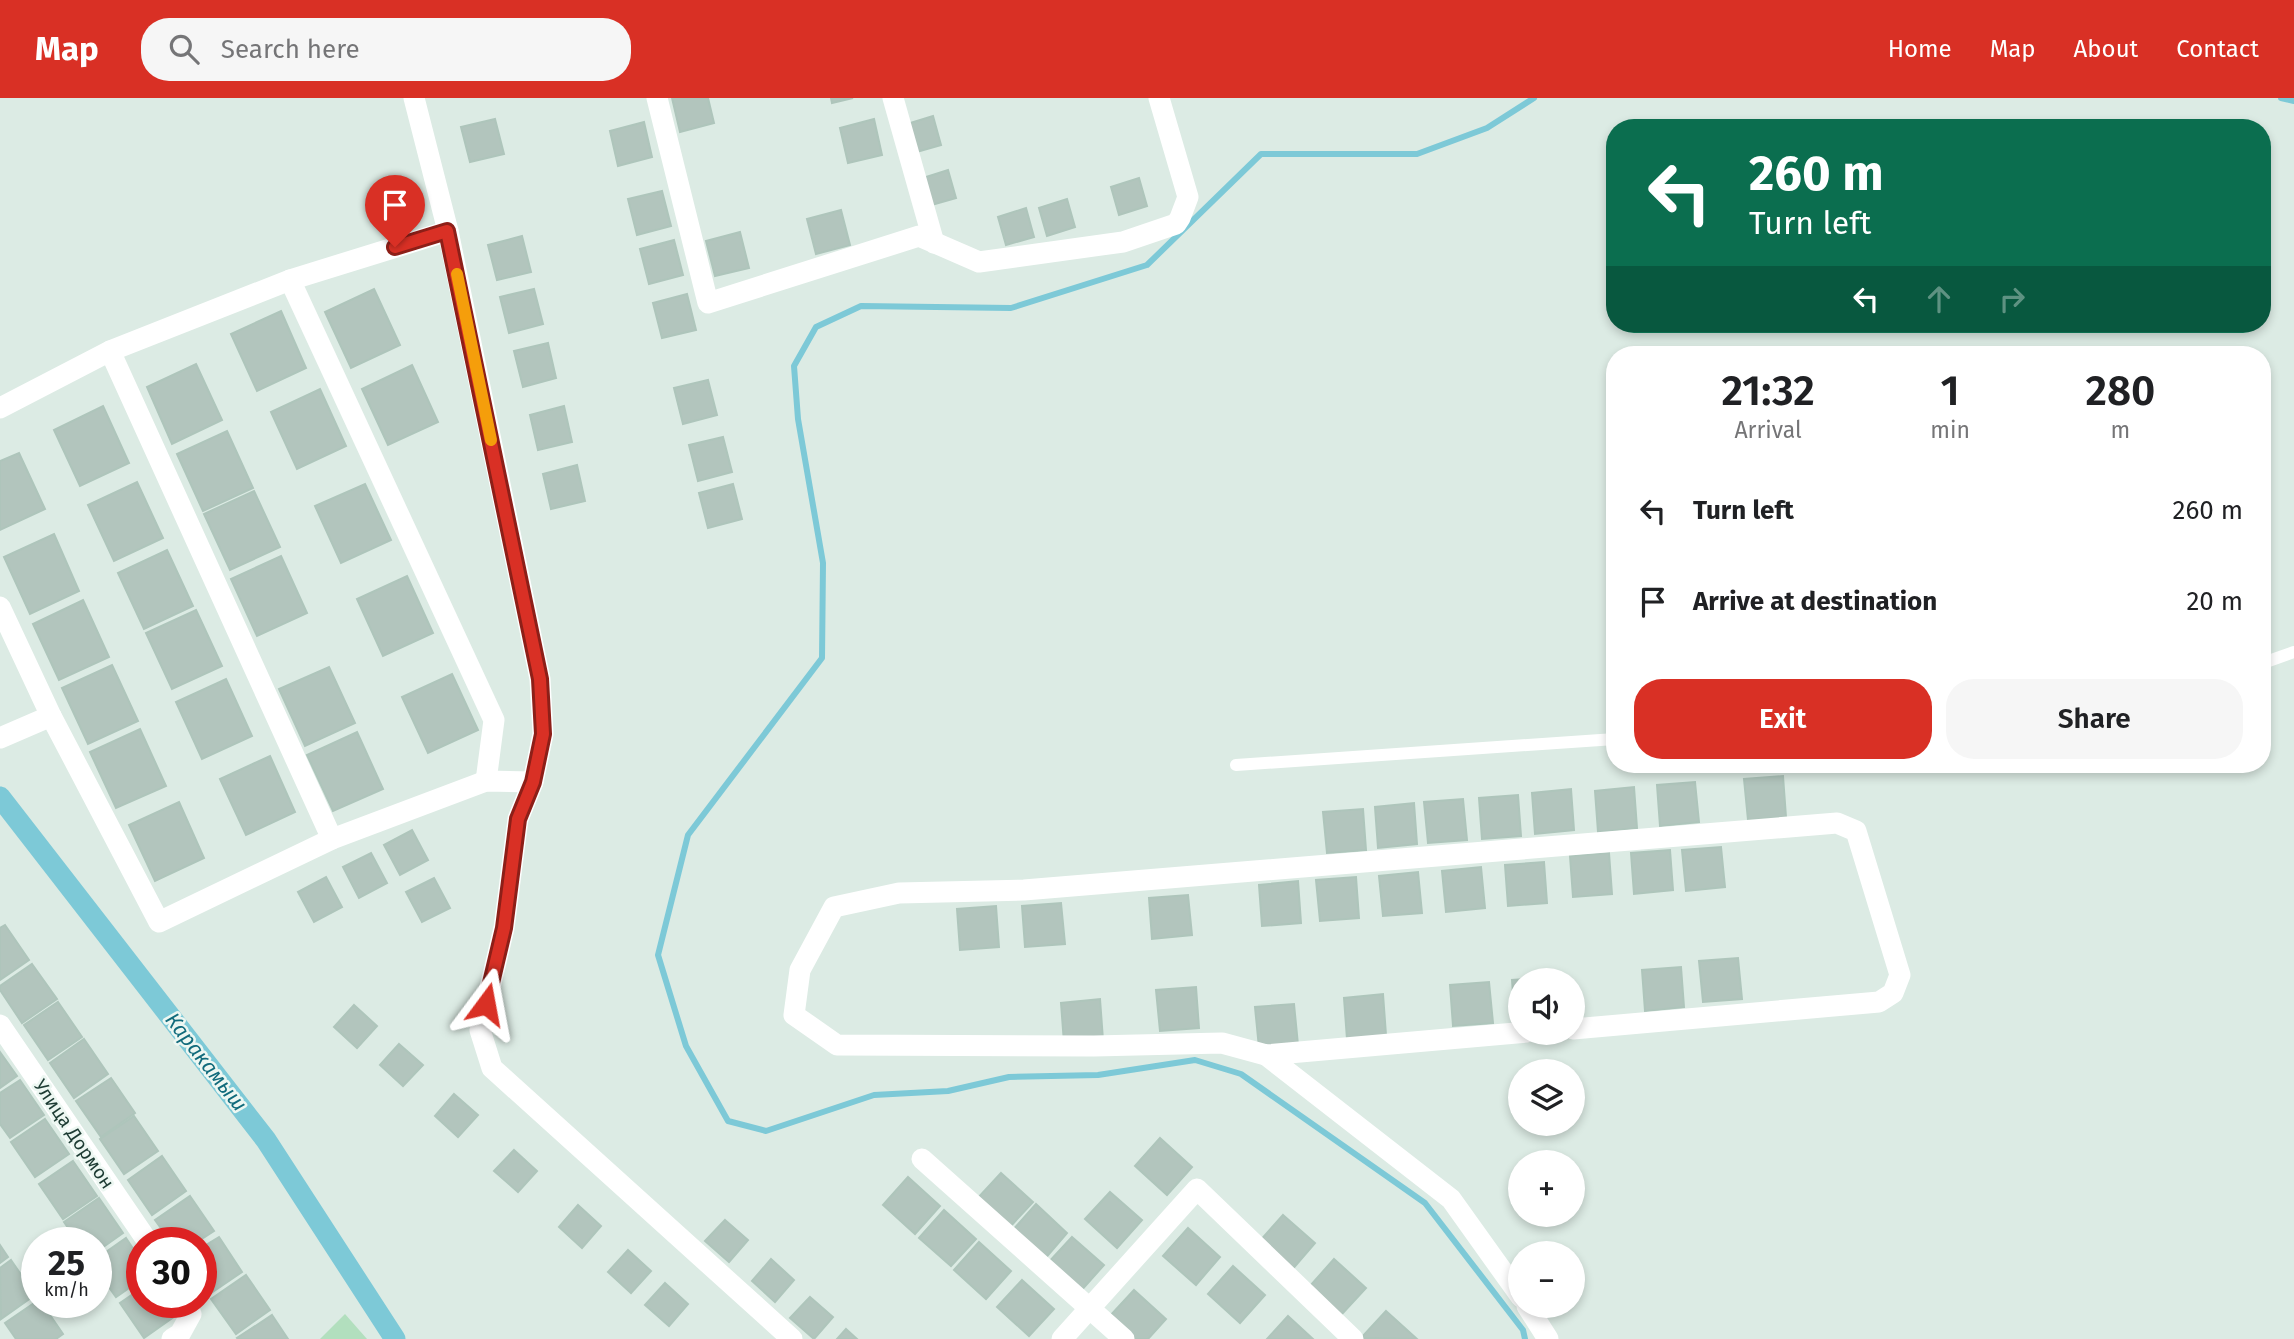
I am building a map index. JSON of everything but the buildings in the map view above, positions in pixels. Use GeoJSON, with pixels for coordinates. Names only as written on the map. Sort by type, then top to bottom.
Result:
{"type":"FeatureCollection","features":[{"type":"Feature","properties":{"kind":"street"},"geometry":{"type":"LineString","coordinates":[[414,98],[447,231],[540,679],[543,734],[533,782],[518,819],[504,928],[480,1030],[492,1068],[792,1339]]}},
{"type":"Feature","properties":{"kind":"street"},"geometry":{"type":"LineString","coordinates":[[657,98],[708,303],[919,236],[979,262],[1123,242],[1175,224],[1188,197],[1158,98]]}},
{"type":"Feature","properties":{"kind":"street"},"geometry":{"type":"LineString","coordinates":[[893,98],[934,243]]}},
{"type":"Feature","properties":{"kind":"street"},"geometry":{"type":"LineString","coordinates":[[0,408],[110,351],[290,280],[447,231]]}},
{"type":"Feature","properties":{"kind":"street"},"geometry":{"type":"LineString","coordinates":[[290,280],[494,720],[486,781]]}},
{"type":"Feature","properties":{"kind":"street"},"geometry":{"type":"LineString","coordinates":[[110,351],[332,839]]}},
{"type":"Feature","properties":{"kind":"street"},"geometry":{"type":"LineString","coordinates":[[0,607],[51,716],[159,922],[332,839],[486,781],[533,782]]}},
{"type":"Feature","properties":{"kind":"street"},"geometry":{"type":"LineString","coordinates":[[0,738],[51,716]]}},
{"type":"Feature","properties":{"kind":"street"},"geometry":{"type":"LineString","coordinates":[[1508,1279],[1451,1199],[1266,1055],[1222,1042],[1094,1046],[837,1045],[794,1015],[800,970],[834,907],[899,893],[1024,890],[1837,823],[1856,831],[1900,975],[1893,993],[1879,1002],[1585,1028]]}},
{"type":"Feature","properties":{"kind":"street","name":"Улица Дормон"},"geometry":{"type":"LineString","coordinates":[[0,1025],[138,1227]]}},
{"type":"Feature","properties":{"kind":"street"},"geometry":{"type":"LineString","coordinates":[[1266,1055],[1508,1034]]}},
{"type":"Feature","properties":{"kind":"street"},"geometry":{"type":"LineString","coordinates":[[922,1159],[1124,1339]]}},
{"type":"Feature","properties":{"kind":"street"},"geometry":{"type":"LineString","coordinates":[[1062,1339],[1197,1189],[1353,1339]]}},
{"type":"Feature","properties":{"kind":"street"},"geometry":{"type":"LineString","coordinates":[[172,1339],[180,1334],[189,1318]]}},
{"type":"Feature","properties":{"kind":"street"},"geometry":{"type":"LineString","coordinates":[[1535,1318],[1548,1339]]}},
{"type":"Feature","properties":{"kind":"lane"},"geometry":{"type":"LineString","coordinates":[[2271,660],[2294,652]]}},
{"type":"Feature","properties":{"kind":"lane"},"geometry":{"type":"LineString","coordinates":[[1236,765],[1606,740]]}},
{"type":"Feature","properties":{"kind":"green space"},"geometry":{"type":"Polygon","coordinates":[[[345,1314],[367,1339],[320,1339],[345,1314]]]}},
{"type":"Feature","properties":{"kind":"waterway"},"geometry":{"type":"LineString","coordinates":[[1525,1339],[1523,1330],[1425,1203],[1241,1074],[1195,1060],[1098,1075],[1009,1077],[948,1091],[874,1095],[766,1131],[728,1121],[686,1046],[658,955],[688,835],[822,658],[823,563],[798,419],[794,366],[816,327],[861,306],[1011,308],[1147,265],[1261,154],[1417,154],[1487,128],[1534,98]]}},
{"type":"Feature","properties":{"kind":"waterway"},"geometry":{"type":"LineString","coordinates":[[2281,98],[2294,101]]}},
{"type":"Feature","properties":{"kind":"waterway","name":"Каракамыш"},"geometry":{"type":"LineString","coordinates":[[0,797],[266,1140],[395,1339]]}},
{"type":"Feature","properties":{"kind":"slow traffic"},"geometry":{"type":"LineString","coordinates":[[457,274],[491,440]]}},
{"type":"Feature","properties":{"kind":"route"},"geometry":{"type":"LineString","coordinates":[[395,247],[447,231],[540,679],[543,734],[533,782],[518,819],[504,928],[486,1004]]}}]}
